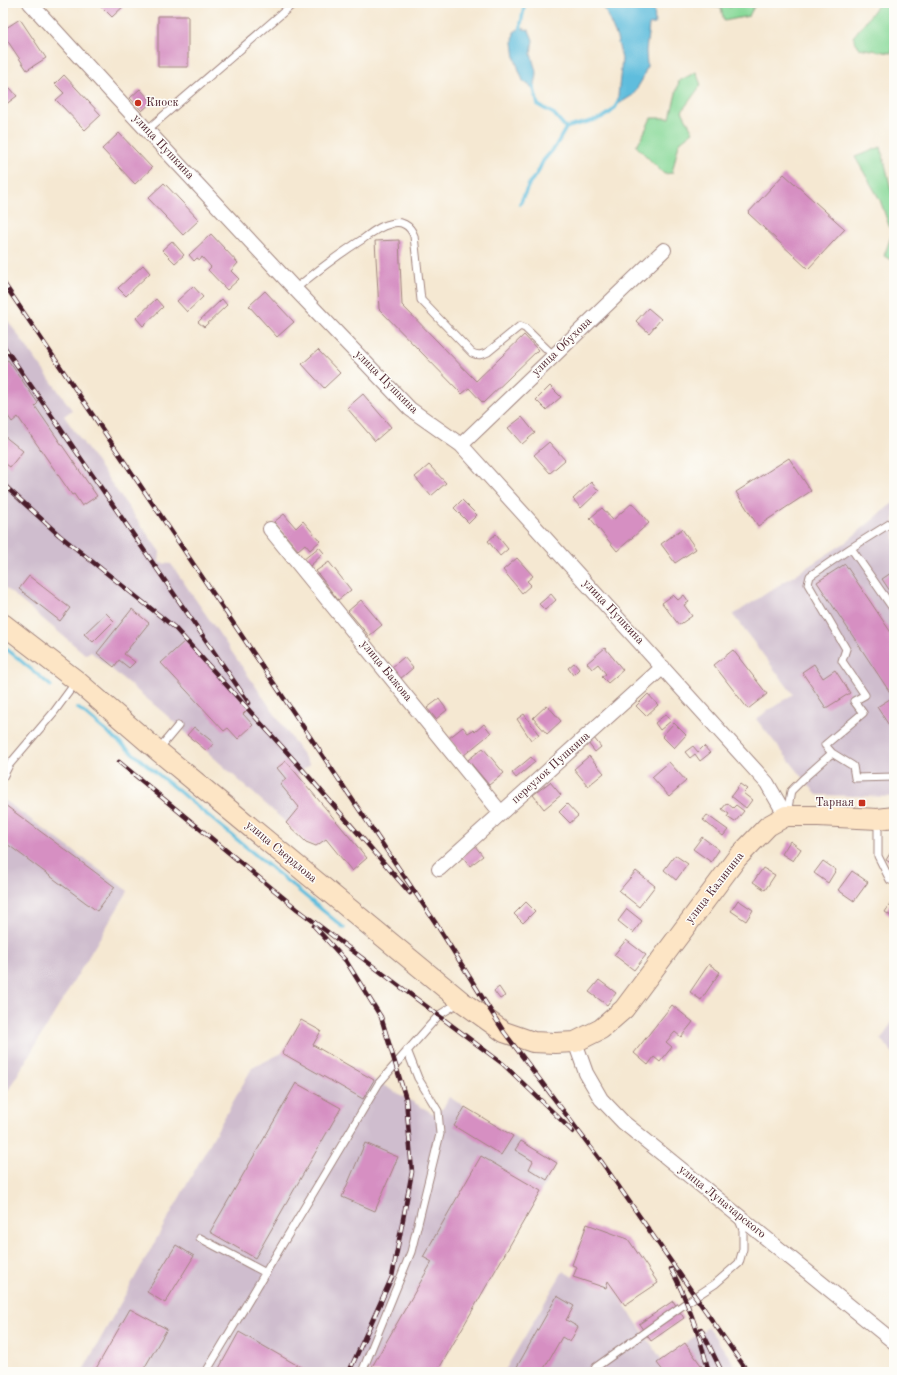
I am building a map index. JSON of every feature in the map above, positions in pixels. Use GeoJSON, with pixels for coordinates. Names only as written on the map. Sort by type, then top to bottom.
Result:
{"type":"FeatureCollection","features":[{"type":"Feature","properties":{"kind":"main road","name":"улица Свердлова"},"geometry":{"type":"LineString","coordinates":[[3,624],[77,681],[461,1001],[504,1032],[526,1040],[533,1042],[555,1043],[575,1042]]}},
{"type":"Feature","properties":{"kind":"main road","name":"улица Калинина"},"geometry":{"type":"LineString","coordinates":[[575,1042],[601,1029],[624,1008],[737,858],[768,826],[786,816],[886,818]]}},
{"type":"Feature","properties":{"kind":"street","name":"улица Пушкина"},"geometry":{"type":"LineString","coordinates":[[30,3],[147,130],[410,409],[461,445],[767,783],[786,816]]}},
{"type":"Feature","properties":{"kind":"street","name":"улица Обухова"},"geometry":{"type":"LineString","coordinates":[[461,445],[664,250]]}},
{"type":"Feature","properties":{"kind":"street","name":"улица Бажова"},"geometry":{"type":"LineString","coordinates":[[270,529],[501,814]]}},
{"type":"Feature","properties":{"kind":"street","name":"переулок Пушкина"},"geometry":{"type":"LineString","coordinates":[[439,869],[663,667]]}},
{"type":"Feature","properties":{"kind":"street","name":"улица Луначарского"},"geometry":{"type":"LineString","coordinates":[[575,1042],[586,1073],[601,1099],[623,1122],[894,1342]]}},
{"type":"Feature","properties":{"kind":"lane"},"geometry":{"type":"LineString","coordinates":[[147,130],[294,3]]}},
{"type":"Feature","properties":{"kind":"lane"},"geometry":{"type":"LineString","coordinates":[[295,288],[344,251],[381,227],[391,223],[399,223],[412,230],[414,236],[421,300],[472,353],[482,355],[488,352],[520,326],[525,328],[554,356]]}},
{"type":"Feature","properties":{"kind":"lane"},"geometry":{"type":"LineString","coordinates":[[894,521],[810,576],[808,584],[846,649],[842,661],[866,695],[854,701],[863,713],[825,745],[832,753],[853,766],[855,778],[894,777]]}},
{"type":"Feature","properties":{"kind":"lane"},"geometry":{"type":"LineString","coordinates":[[851,548],[894,610]]}},
{"type":"Feature","properties":{"kind":"lane"},"geometry":{"type":"LineString","coordinates":[[3,777],[9,765],[54,712],[77,681]]}},
{"type":"Feature","properties":{"kind":"lane"},"geometry":{"type":"LineString","coordinates":[[158,750],[178,726]]}},
{"type":"Feature","properties":{"kind":"lane"},"geometry":{"type":"LineString","coordinates":[[786,816],[791,791],[832,753]]}},
{"type":"Feature","properties":{"kind":"lane"},"geometry":{"type":"LineString","coordinates":[[886,818],[878,856],[890,880]]}},
{"type":"Feature","properties":{"kind":"lane"},"geometry":{"type":"LineString","coordinates":[[206,1372],[379,1083],[438,1015],[461,1001]]}},
{"type":"Feature","properties":{"kind":"lane"},"geometry":{"type":"LineString","coordinates":[[362,1372],[412,1252],[440,1134],[438,1111],[418,1078],[407,1050]]}},
{"type":"Feature","properties":{"kind":"lane"},"geometry":{"type":"LineString","coordinates":[[593,1372],[596,1367],[632,1341],[715,1284],[739,1262],[743,1249],[743,1230],[737,1214]]}},
{"type":"Feature","properties":{"kind":"lane"},"geometry":{"type":"LineString","coordinates":[[200,1238],[266,1273]]}},
{"type":"Feature","properties":{"kind":"shaded area"},"geometry":{"type":"Polygon","coordinates":[[[3,314],[72,410],[64,416],[160,552],[159,563],[171,564],[310,765],[297,774],[367,858],[353,870],[326,840],[316,846],[306,843],[299,834],[164,713],[91,652],[85,654],[3,586],[3,314]]]}},
{"type":"Feature","properties":{"kind":"shaded area"},"geometry":{"type":"Polygon","coordinates":[[[894,502],[894,797],[817,795],[756,719],[793,694],[733,615],[846,542],[894,502]]]}},
{"type":"Feature","properties":{"kind":"shaded area"},"geometry":{"type":"Polygon","coordinates":[[[3,799],[128,891],[3,1099],[3,799]]]}},
{"type":"Feature","properties":{"kind":"shaded area"},"geometry":{"type":"Polygon","coordinates":[[[894,1019],[894,1054],[881,1040],[894,1019]]]}},
{"type":"Feature","properties":{"kind":"shaded area"},"geometry":{"type":"Polygon","coordinates":[[[302,1039],[434,1114],[443,1108],[449,1097],[557,1163],[437,1372],[82,1372],[252,1068],[282,1053],[291,1058],[302,1039]]]}},
{"type":"Feature","properties":{"kind":"shaded area"},"geometry":{"type":"Polygon","coordinates":[[[563,1271],[573,1277],[605,1288],[608,1281],[662,1360],[708,1327],[740,1372],[504,1372],[563,1271]]]}},
{"type":"Feature","properties":{"kind":"green space"},"geometry":{"type":"Polygon","coordinates":[[[692,3],[725,3],[730,8],[732,3],[756,3],[749,16],[724,21],[721,8],[692,3]]]}},
{"type":"Feature","properties":{"kind":"green space"},"geometry":{"type":"Polygon","coordinates":[[[880,3],[894,3],[894,46],[891,53],[859,48],[853,37],[880,3]]]}},
{"type":"Feature","properties":{"kind":"green space"},"geometry":{"type":"Polygon","coordinates":[[[696,72],[701,85],[682,111],[693,132],[679,143],[672,173],[664,174],[636,146],[651,118],[670,118],[679,81],[696,72]]]}},
{"type":"Feature","properties":{"kind":"green space"},"geometry":{"type":"Polygon","coordinates":[[[881,147],[894,202],[894,259],[891,260],[884,256],[892,234],[880,200],[855,157],[881,147]]]}},
{"type":"Feature","properties":{"kind":"water"},"geometry":{"type":"Polygon","coordinates":[[[602,3],[626,3],[630,8],[640,9],[654,4],[655,24],[649,25],[646,51],[647,66],[642,80],[633,95],[617,105],[622,59],[617,38],[602,3]]]}},
{"type":"Feature","properties":{"kind":"water"},"geometry":{"type":"Polygon","coordinates":[[[520,28],[529,30],[533,40],[531,54],[537,75],[534,89],[523,81],[515,59],[513,42],[514,32],[520,28]]]}},
{"type":"Feature","properties":{"kind":"building"},"geometry":{"type":"Polygon","coordinates":[[[98,3],[127,3],[112,17],[98,3]]]}},
{"type":"Feature","properties":{"kind":"building"},"geometry":{"type":"Polygon","coordinates":[[[158,16],[188,16],[188,67],[158,67],[158,16]]]}},
{"type":"Feature","properties":{"kind":"building"},"geometry":{"type":"Polygon","coordinates":[[[20,19],[46,58],[27,70],[3,34],[3,30],[20,19]]]}},
{"type":"Feature","properties":{"kind":"building"},"geometry":{"type":"Polygon","coordinates":[[[64,75],[101,115],[85,130],[56,100],[64,93],[55,84],[64,75]]]}},
{"type":"Feature","properties":{"kind":"building"},"geometry":{"type":"Polygon","coordinates":[[[10,88],[17,96],[5,105],[3,103],[3,93],[10,88]]]}},
{"type":"Feature","properties":{"kind":"building"},"geometry":{"type":"Polygon","coordinates":[[[140,89],[152,102],[142,111],[130,98],[140,89]]]}},
{"type":"Feature","properties":{"kind":"building"},"geometry":{"type":"Polygon","coordinates":[[[119,133],[152,168],[135,184],[102,149],[119,133]]]}},
{"type":"Feature","properties":{"kind":"building"},"geometry":{"type":"Polygon","coordinates":[[[784,174],[845,229],[808,269],[748,213],[784,174]]]}},
{"type":"Feature","properties":{"kind":"building"},"geometry":{"type":"Polygon","coordinates":[[[164,183],[199,220],[183,235],[148,198],[164,183]]]}},
{"type":"Feature","properties":{"kind":"building"},"geometry":{"type":"Polygon","coordinates":[[[211,234],[238,263],[231,271],[239,279],[227,290],[208,270],[211,267],[202,257],[200,260],[197,258],[194,261],[189,255],[211,234]]]}},
{"type":"Feature","properties":{"kind":"building"},"geometry":{"type":"Polygon","coordinates":[[[399,240],[402,305],[476,381],[524,335],[538,350],[483,403],[469,388],[462,394],[379,309],[375,241],[399,240]]]}},
{"type":"Feature","properties":{"kind":"building"},"geometry":{"type":"Polygon","coordinates":[[[172,241],[184,255],[175,263],[162,250],[172,241]]]}},
{"type":"Feature","properties":{"kind":"building"},"geometry":{"type":"Polygon","coordinates":[[[143,265],[150,273],[126,296],[118,288],[143,265]]]}},
{"type":"Feature","properties":{"kind":"building"},"geometry":{"type":"Polygon","coordinates":[[[193,286],[203,297],[187,312],[177,301],[193,286]]]}},
{"type":"Feature","properties":{"kind":"building"},"geometry":{"type":"Polygon","coordinates":[[[265,291],[294,322],[277,337],[249,306],[265,291]]]}},
{"type":"Feature","properties":{"kind":"building"},"geometry":{"type":"Polygon","coordinates":[[[156,299],[163,307],[143,326],[136,318],[156,299]]]}},
{"type":"Feature","properties":{"kind":"building"},"geometry":{"type":"Polygon","coordinates":[[[222,299],[227,305],[204,327],[198,322],[222,299]]]}},
{"type":"Feature","properties":{"kind":"building"},"geometry":{"type":"Polygon","coordinates":[[[648,308],[661,319],[649,333],[636,321],[648,308]]]}},
{"type":"Feature","properties":{"kind":"building"},"geometry":{"type":"Polygon","coordinates":[[[318,350],[340,373],[324,388],[302,364],[318,350]]]}},
{"type":"Feature","properties":{"kind":"building"},"geometry":{"type":"Polygon","coordinates":[[[8,360],[38,403],[35,406],[97,496],[82,506],[74,494],[72,495],[18,417],[12,422],[3,409],[3,363],[8,360]]]}},
{"type":"Feature","properties":{"kind":"building"},"geometry":{"type":"Polygon","coordinates":[[[550,386],[561,397],[546,410],[536,400],[550,386]]]}},
{"type":"Feature","properties":{"kind":"building"},"geometry":{"type":"Polygon","coordinates":[[[363,394],[391,427],[375,441],[347,408],[363,394]]]}},
{"type":"Feature","properties":{"kind":"building"},"geometry":{"type":"Polygon","coordinates":[[[522,417],[535,433],[522,444],[508,428],[522,417]]]}},
{"type":"Feature","properties":{"kind":"building"},"geometry":{"type":"Polygon","coordinates":[[[3,435],[23,451],[10,467],[3,462],[3,435]]]}},
{"type":"Feature","properties":{"kind":"building"},"geometry":{"type":"Polygon","coordinates":[[[549,442],[565,460],[550,473],[534,455],[549,442]]]}},
{"type":"Feature","properties":{"kind":"building"},"geometry":{"type":"Polygon","coordinates":[[[789,458],[811,491],[758,526],[736,492],[789,458]]]}},
{"type":"Feature","properties":{"kind":"building"},"geometry":{"type":"Polygon","coordinates":[[[429,465],[446,483],[431,496],[415,477],[429,465]]]}},
{"type":"Feature","properties":{"kind":"building"},"geometry":{"type":"Polygon","coordinates":[[[591,482],[599,491],[581,508],[573,499],[591,482]]]}},
{"type":"Feature","properties":{"kind":"building"},"geometry":{"type":"Polygon","coordinates":[[[462,500],[477,515],[469,523],[454,508],[462,500]]]}},
{"type":"Feature","properties":{"kind":"building"},"geometry":{"type":"Polygon","coordinates":[[[632,503],[649,523],[617,551],[590,518],[602,508],[613,520],[632,503]]]}},
{"type":"Feature","properties":{"kind":"building"},"geometry":{"type":"Polygon","coordinates":[[[284,514],[296,528],[303,521],[320,541],[310,550],[305,544],[298,550],[274,522],[284,514]]]}},
{"type":"Feature","properties":{"kind":"building"},"geometry":{"type":"Polygon","coordinates":[[[682,529],[696,549],[675,563],[661,544],[682,529]]]}},
{"type":"Feature","properties":{"kind":"building"},"geometry":{"type":"Polygon","coordinates":[[[496,534],[508,549],[500,556],[488,541],[496,534]]]}},
{"type":"Feature","properties":{"kind":"building"},"geometry":{"type":"Polygon","coordinates":[[[319,547],[324,553],[309,567],[303,560],[319,547]]]}},
{"type":"Feature","properties":{"kind":"building"},"geometry":{"type":"Polygon","coordinates":[[[517,558],[533,576],[527,581],[531,585],[522,593],[503,570],[517,558]]]}},
{"type":"Feature","properties":{"kind":"building"},"geometry":{"type":"Polygon","coordinates":[[[329,562],[351,590],[338,600],[316,571],[329,562]]]}},
{"type":"Feature","properties":{"kind":"building"},"geometry":{"type":"Polygon","coordinates":[[[845,564],[894,637],[894,733],[877,707],[893,697],[817,582],[845,564]]]}},
{"type":"Feature","properties":{"kind":"building"},"geometry":{"type":"Polygon","coordinates":[[[894,571],[894,597],[882,579],[894,571]]]}},
{"type":"Feature","properties":{"kind":"building"},"geometry":{"type":"Polygon","coordinates":[[[29,576],[70,608],[60,621],[19,589],[29,576]]]}},
{"type":"Feature","properties":{"kind":"building"},"geometry":{"type":"Polygon","coordinates":[[[551,594],[556,600],[545,610],[539,604],[551,594]]]}},
{"type":"Feature","properties":{"kind":"building"},"geometry":{"type":"Polygon","coordinates":[[[673,595],[678,600],[684,595],[689,602],[684,605],[692,616],[679,625],[662,603],[673,595]]]}},
{"type":"Feature","properties":{"kind":"building"},"geometry":{"type":"Polygon","coordinates":[[[361,600],[382,625],[369,636],[348,611],[361,600]]]}},
{"type":"Feature","properties":{"kind":"building"},"geometry":{"type":"Polygon","coordinates":[[[132,609],[149,623],[124,654],[135,662],[129,668],[119,660],[114,667],[97,653],[132,609]]]}},
{"type":"Feature","properties":{"kind":"building"},"geometry":{"type":"Polygon","coordinates":[[[106,613],[114,621],[93,642],[84,634],[106,613]]]}},
{"type":"Feature","properties":{"kind":"building"},"geometry":{"type":"Polygon","coordinates":[[[186,640],[249,708],[243,714],[253,725],[238,739],[228,728],[224,731],[161,663],[186,640]]]}},
{"type":"Feature","properties":{"kind":"building"},"geometry":{"type":"Polygon","coordinates":[[[605,648],[623,670],[608,683],[602,677],[606,674],[598,664],[592,669],[587,663],[605,648]]]}},
{"type":"Feature","properties":{"kind":"building"},"geometry":{"type":"Polygon","coordinates":[[[733,650],[767,694],[748,709],[714,665],[733,650]]]}},
{"type":"Feature","properties":{"kind":"building"},"geometry":{"type":"Polygon","coordinates":[[[404,657],[413,668],[400,679],[391,668],[404,657]]]}},
{"type":"Feature","properties":{"kind":"building"},"geometry":{"type":"Polygon","coordinates":[[[574,663],[579,669],[573,675],[568,668],[574,663]]]}},
{"type":"Feature","properties":{"kind":"building"},"geometry":{"type":"Polygon","coordinates":[[[814,664],[823,678],[835,670],[850,693],[826,708],[802,672],[814,664]]]}},
{"type":"Feature","properties":{"kind":"building"},"geometry":{"type":"Polygon","coordinates":[[[648,694],[658,705],[646,716],[636,706],[648,694]]]}},
{"type":"Feature","properties":{"kind":"building"},"geometry":{"type":"Polygon","coordinates":[[[439,699],[447,710],[436,719],[427,708],[439,699]]]}},
{"type":"Feature","properties":{"kind":"building"},"geometry":{"type":"Polygon","coordinates":[[[547,705],[561,721],[547,734],[533,718],[547,705]]]}},
{"type":"Feature","properties":{"kind":"building"},"geometry":{"type":"Polygon","coordinates":[[[524,714],[539,735],[531,740],[517,719],[524,714]]]}},
{"type":"Feature","properties":{"kind":"building"},"geometry":{"type":"Polygon","coordinates":[[[666,714],[671,721],[660,730],[655,723],[666,714]]]}},
{"type":"Feature","properties":{"kind":"building"},"geometry":{"type":"Polygon","coordinates":[[[674,723],[686,735],[674,748],[662,736],[674,723]]]}},
{"type":"Feature","properties":{"kind":"building"},"geometry":{"type":"Polygon","coordinates":[[[484,724],[491,733],[463,756],[449,738],[463,727],[468,733],[473,730],[475,732],[484,724]]]}},
{"type":"Feature","properties":{"kind":"building"},"geometry":{"type":"Polygon","coordinates":[[[194,727],[214,743],[207,751],[187,735],[194,727]]]}},
{"type":"Feature","properties":{"kind":"building"},"geometry":{"type":"Polygon","coordinates":[[[594,738],[601,747],[595,752],[588,743],[594,738]]]}},
{"type":"Feature","properties":{"kind":"building"},"geometry":{"type":"Polygon","coordinates":[[[693,746],[698,752],[704,746],[710,753],[700,761],[695,754],[690,758],[685,752],[693,746]]]}},
{"type":"Feature","properties":{"kind":"building"},"geometry":{"type":"Polygon","coordinates":[[[483,748],[504,773],[489,785],[468,760],[483,748]]]}},
{"type":"Feature","properties":{"kind":"building"},"geometry":{"type":"Polygon","coordinates":[[[589,756],[604,773],[588,786],[574,769],[589,756]]]}},
{"type":"Feature","properties":{"kind":"building"},"geometry":{"type":"Polygon","coordinates":[[[531,757],[535,762],[516,778],[512,773],[531,757]]]}},
{"type":"Feature","properties":{"kind":"building"},"geometry":{"type":"Polygon","coordinates":[[[286,761],[367,858],[352,871],[326,839],[316,846],[306,842],[286,823],[299,807],[280,784],[286,779],[277,768],[286,761]]]}},
{"type":"Feature","properties":{"kind":"building"},"geometry":{"type":"Polygon","coordinates":[[[669,762],[686,781],[669,796],[652,777],[669,762]]]}},
{"type":"Feature","properties":{"kind":"building"},"geometry":{"type":"Polygon","coordinates":[[[550,782],[561,795],[544,809],[533,795],[550,782]]]}},
{"type":"Feature","properties":{"kind":"building"},"geometry":{"type":"Polygon","coordinates":[[[740,784],[747,789],[743,793],[752,800],[746,808],[731,796],[740,784]]]}},
{"type":"Feature","properties":{"kind":"building"},"geometry":{"type":"Polygon","coordinates":[[[727,803],[733,808],[736,805],[744,811],[735,822],[727,817],[729,814],[722,809],[727,803]]]}},
{"type":"Feature","properties":{"kind":"building"},"geometry":{"type":"Polygon","coordinates":[[[567,804],[578,816],[570,823],[559,812],[567,804]]]}},
{"type":"Feature","properties":{"kind":"building"},"geometry":{"type":"Polygon","coordinates":[[[5,805],[115,887],[97,911],[3,841],[3,809],[5,805]]]}},
{"type":"Feature","properties":{"kind":"building"},"geometry":{"type":"Polygon","coordinates":[[[707,815],[728,830],[723,836],[703,820],[707,815]]]}},
{"type":"Feature","properties":{"kind":"building"},"geometry":{"type":"Polygon","coordinates":[[[702,837],[719,850],[711,862],[693,849],[702,837]]]}},
{"type":"Feature","properties":{"kind":"building"},"geometry":{"type":"Polygon","coordinates":[[[790,841],[801,849],[793,861],[782,854],[790,841]]]}},
{"type":"Feature","properties":{"kind":"building"},"geometry":{"type":"Polygon","coordinates":[[[475,846],[483,856],[470,866],[462,856],[475,846]]]}},
{"type":"Feature","properties":{"kind":"building"},"geometry":{"type":"Polygon","coordinates":[[[894,847],[894,865],[886,860],[894,847]]]}},
{"type":"Feature","properties":{"kind":"building"},"geometry":{"type":"Polygon","coordinates":[[[675,855],[688,864],[676,880],[664,870],[675,855]]]}},
{"type":"Feature","properties":{"kind":"building"},"geometry":{"type":"Polygon","coordinates":[[[823,861],[836,870],[828,883],[814,873],[823,861]]]}},
{"type":"Feature","properties":{"kind":"building"},"geometry":{"type":"Polygon","coordinates":[[[763,868],[775,875],[765,890],[753,882],[763,868]]]}},
{"type":"Feature","properties":{"kind":"building"},"geometry":{"type":"Polygon","coordinates":[[[636,871],[655,886],[639,907],[619,891],[636,871]]]}},
{"type":"Feature","properties":{"kind":"building"},"geometry":{"type":"Polygon","coordinates":[[[852,871],[868,882],[854,901],[838,890],[852,871]]]}},
{"type":"Feature","properties":{"kind":"building"},"geometry":{"type":"Polygon","coordinates":[[[894,898],[894,918],[885,912],[894,898]]]}},
{"type":"Feature","properties":{"kind":"building"},"geometry":{"type":"Polygon","coordinates":[[[738,900],[753,910],[746,921],[731,911],[738,900]]]}},
{"type":"Feature","properties":{"kind":"building"},"geometry":{"type":"Polygon","coordinates":[[[526,902],[535,911],[523,923],[514,914],[526,902]]]}},
{"type":"Feature","properties":{"kind":"building"},"geometry":{"type":"Polygon","coordinates":[[[627,909],[642,921],[633,933],[618,921],[627,909]]]}},
{"type":"Feature","properties":{"kind":"building"},"geometry":{"type":"Polygon","coordinates":[[[626,940],[646,955],[634,970],[614,955],[626,940]]]}},
{"type":"Feature","properties":{"kind":"building"},"geometry":{"type":"Polygon","coordinates":[[[709,964],[720,972],[701,1000],[690,992],[709,964]]]}},
{"type":"Feature","properties":{"kind":"building"},"geometry":{"type":"Polygon","coordinates":[[[599,980],[616,993],[607,1005],[589,992],[599,980]]]}},
{"type":"Feature","properties":{"kind":"building"},"geometry":{"type":"Polygon","coordinates":[[[499,987],[505,996],[500,999],[494,991],[499,987]]]}},
{"type":"Feature","properties":{"kind":"building"},"geometry":{"type":"Polygon","coordinates":[[[672,1005],[693,1022],[681,1037],[675,1032],[666,1042],[672,1047],[660,1062],[654,1057],[648,1065],[634,1053],[672,1005]]]}},
{"type":"Feature","properties":{"kind":"building"},"geometry":{"type":"Polygon","coordinates":[[[301,1020],[321,1031],[313,1045],[374,1080],[363,1099],[282,1053],[301,1020]]]}},
{"type":"Feature","properties":{"kind":"building"},"geometry":{"type":"Polygon","coordinates":[[[296,1083],[341,1108],[255,1258],[210,1232],[296,1083]]]}},
{"type":"Feature","properties":{"kind":"building"},"geometry":{"type":"Polygon","coordinates":[[[465,1107],[513,1136],[501,1155],[454,1126],[465,1107]]]}},
{"type":"Feature","properties":{"kind":"building"},"geometry":{"type":"Polygon","coordinates":[[[521,1141],[557,1163],[547,1180],[529,1169],[533,1161],[515,1150],[521,1141]]]}},
{"type":"Feature","properties":{"kind":"building"},"geometry":{"type":"Polygon","coordinates":[[[365,1143],[398,1157],[375,1211],[342,1197],[365,1143]]]}},
{"type":"Feature","properties":{"kind":"building"},"geometry":{"type":"Polygon","coordinates":[[[481,1156],[541,1191],[437,1372],[369,1372],[432,1262],[423,1257],[481,1156]]]}},
{"type":"Feature","properties":{"kind":"building"},"geometry":{"type":"Polygon","coordinates":[[[587,1224],[628,1239],[658,1283],[625,1305],[608,1281],[606,1288],[573,1277],[577,1267],[572,1265],[587,1224]]]}},
{"type":"Feature","properties":{"kind":"building"},"geometry":{"type":"Polygon","coordinates":[[[176,1245],[194,1256],[165,1303],[147,1292],[176,1245]]]}},
{"type":"Feature","properties":{"kind":"building"},"geometry":{"type":"Polygon","coordinates":[[[557,1296],[574,1306],[566,1320],[578,1327],[570,1342],[562,1337],[542,1372],[514,1372],[557,1296]]]}},
{"type":"Feature","properties":{"kind":"building"},"geometry":{"type":"Polygon","coordinates":[[[673,1301],[684,1318],[651,1341],[639,1324],[673,1301]]]}},
{"type":"Feature","properties":{"kind":"building"},"geometry":{"type":"Polygon","coordinates":[[[130,1309],[167,1329],[142,1372],[94,1372],[130,1309]]]}},
{"type":"Feature","properties":{"kind":"building"},"geometry":{"type":"Polygon","coordinates":[[[239,1332],[309,1372],[217,1372],[239,1332]]]}},
{"type":"Feature","properties":{"kind":"building"},"geometry":{"type":"Polygon","coordinates":[[[685,1343],[706,1372],[664,1372],[657,1363],[685,1343]]]}},
{"type":"Feature","properties":{"kind":"waterway"},"geometry":{"type":"LineString","coordinates":[[521,32],[524,3]]}},
{"type":"Feature","properties":{"kind":"waterway"},"geometry":{"type":"LineString","coordinates":[[533,85],[538,105],[554,114],[566,128]]}},
{"type":"Feature","properties":{"kind":"waterway"},"geometry":{"type":"LineString","coordinates":[[520,204],[530,182],[537,174],[543,161],[555,147],[566,128],[603,117],[609,114],[618,102]]}},
{"type":"Feature","properties":{"kind":"waterway"},"geometry":{"type":"LineString","coordinates":[[3,646],[51,686]]}},
{"type":"Feature","properties":{"kind":"waterway"},"geometry":{"type":"LineString","coordinates":[[78,708],[344,928]]}},
{"type":"Feature","properties":{"kind":"railway"},"geometry":{"type":"LineString","coordinates":[[3,282],[435,922],[504,1032],[601,1161],[748,1372]]}},
{"type":"Feature","properties":{"kind":"railway"},"geometry":{"type":"LineString","coordinates":[[3,345],[249,703]]}},
{"type":"Feature","properties":{"kind":"railway"},"geometry":{"type":"LineString","coordinates":[[3,484],[59,535],[174,627],[303,770],[410,893]]}},
{"type":"Feature","properties":{"kind":"railway"},"geometry":{"type":"LineString","coordinates":[[119,762],[297,909],[503,1064],[573,1132]]}},
{"type":"Feature","properties":{"kind":"railway"},"geometry":{"type":"LineString","coordinates":[[314,926],[346,961],[381,1017],[406,1099],[412,1172],[392,1277],[349,1372]]}},
{"type":"Feature","properties":{"kind":"railway"},"geometry":{"type":"LineString","coordinates":[[671,1269],[693,1319],[709,1372]]}},
{"type":"Feature","properties":{"kind":"railway"},"geometry":{"type":"LineString","coordinates":[[701,1329],[722,1372]]}},
{"type":"Feature","properties":{"kind":"place","name":"Киоск"},"geometry":{"type":"Point","coordinates":[138,103]}},
{"type":"Feature","properties":{"kind":"place","name":"Тарная"},"geometry":{"type":"Point","coordinates":[862,803]}}]}
